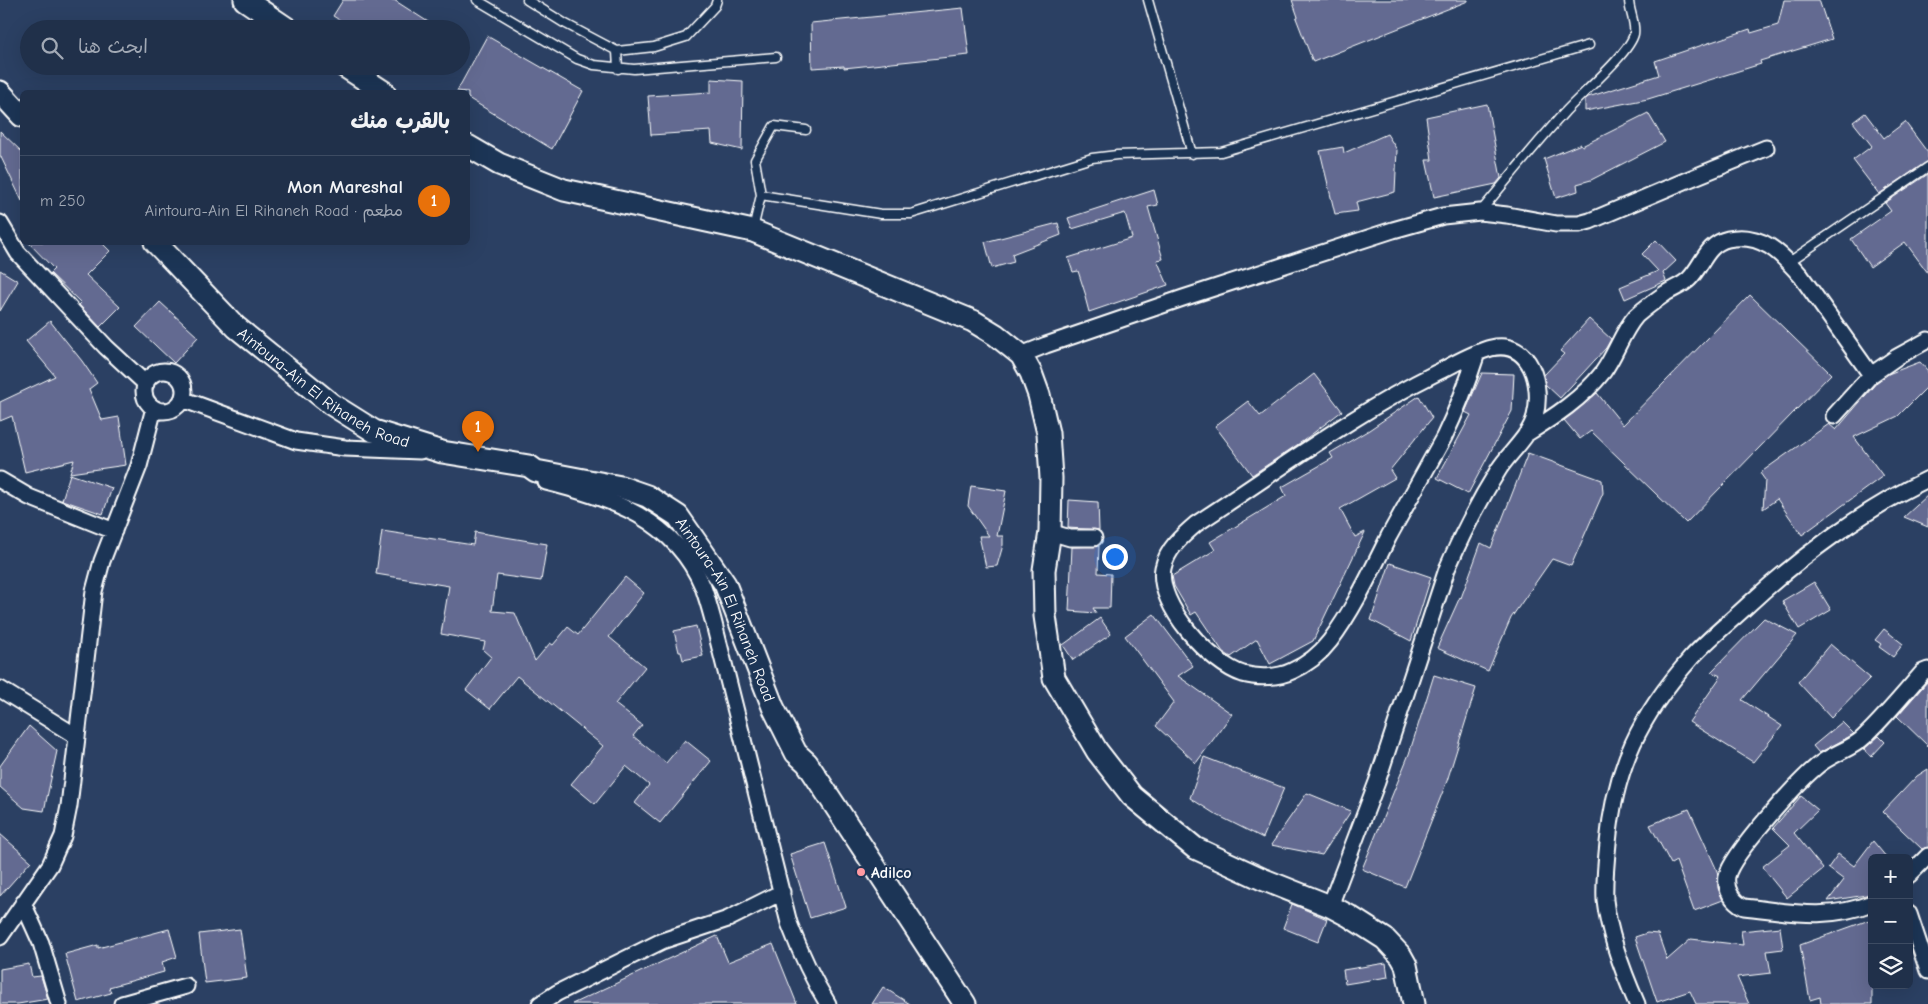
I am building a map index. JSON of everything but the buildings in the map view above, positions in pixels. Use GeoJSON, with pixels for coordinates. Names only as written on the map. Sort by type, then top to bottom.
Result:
{"type":"FeatureCollection","features":[{"type":"Feature","properties":{"kind":"main road"},"geometry":{"type":"LineString","coordinates":[[244,0],[274,20]]}},
{"type":"Feature","properties":{"kind":"main road"},"geometry":{"type":"LineString","coordinates":[[358,75],[381,90]]}},
{"type":"Feature","properties":{"kind":"main road"},"geometry":{"type":"LineString","coordinates":[[0,92],[20,114]]}},
{"type":"Feature","properties":{"kind":"main road"},"geometry":{"type":"LineString","coordinates":[[470,147],[499,164],[564,190],[753,231],[973,321],[996,335],[1021,355],[1034,381],[1048,433],[1051,478],[1050,532],[1044,570],[1045,616],[1054,678],[1097,751],[1132,796],[1195,848],[1262,879],[1330,906],[1385,939],[1401,956],[1406,965],[1414,1004]]}},
{"type":"Feature","properties":{"kind":"main road","name":"Aintoura-Ain El Rihaneh Road"},"geometry":{"type":"LineString","coordinates":[[158,245],[236,327],[331,404],[374,431],[442,452],[524,465],[554,464],[579,466],[630,476],[656,487],[682,511],[720,552],[733,574],[806,750],[807,763],[965,1004]]}},
{"type":"Feature","properties":{"kind":"street"},"geometry":{"type":"LineString","coordinates":[[1021,355],[1174,302],[1393,230],[1442,216],[1480,212],[1556,224],[1590,221],[1766,148]]}},
{"type":"Feature","properties":{"kind":"street"},"geometry":{"type":"LineString","coordinates":[[0,223],[18,254],[106,347],[146,384]]}},
{"type":"Feature","properties":{"kind":"street"},"geometry":{"type":"LineString","coordinates":[[1525,435],[1553,418],[1590,386],[1617,350],[1627,329],[1636,317],[1690,278],[1709,249],[1726,239],[1753,238],[1766,243],[1789,262],[1802,276],[1871,375]]}},
{"type":"Feature","properties":{"kind":"street"},"geometry":{"type":"LineString","coordinates":[[1834,416],[1871,375],[1897,357],[1928,340]]}},
{"type":"Feature","properties":{"kind":"street"},"geometry":{"type":"LineString","coordinates":[[1330,906],[1377,782],[1461,536],[1500,467],[1525,435],[1535,418],[1538,402],[1535,375],[1530,363],[1522,355],[1502,348],[1492,348],[1478,353],[1424,379],[1377,406],[1196,524],[1181,537],[1166,559],[1163,571],[1164,584],[1173,610],[1200,646],[1242,674],[1273,676],[1290,672],[1308,663],[1329,643],[1349,613],[1444,436],[1478,353]]}},
{"type":"Feature","properties":{"kind":"street"},"geometry":{"type":"LineString","coordinates":[[168,372],[180,379],[184,392],[182,398],[179,404],[167,411],[154,408],[145,397],[146,384],[155,374],[168,372]]}},
{"type":"Feature","properties":{"kind":"street"},"geometry":{"type":"LineString","coordinates":[[182,398],[296,441],[345,448],[442,452]]}},
{"type":"Feature","properties":{"kind":"street"},"geometry":{"type":"LineString","coordinates":[[0,937],[50,865],[63,836],[69,806],[94,591],[102,561],[139,466],[154,408]]}},
{"type":"Feature","properties":{"kind":"street"},"geometry":{"type":"LineString","coordinates":[[524,465],[531,475],[544,482],[618,504],[638,513],[662,531],[677,546],[694,569],[703,587],[713,620],[789,923],[800,954],[828,1004]]}},
{"type":"Feature","properties":{"kind":"street"},"geometry":{"type":"LineString","coordinates":[[1637,1004],[1609,921],[1605,900],[1605,876],[1610,820],[1617,786],[1628,751],[1643,722],[1691,658],[1776,580],[1840,532],[1886,501],[1928,479]]}},
{"type":"Feature","properties":{"kind":"street"},"geometry":{"type":"LineString","coordinates":[[0,480],[29,497],[114,530]]}},
{"type":"Feature","properties":{"kind":"street"},"geometry":{"type":"LineString","coordinates":[[1050,532],[1070,538],[1094,538]]}},
{"type":"Feature","properties":{"kind":"street"},"geometry":{"type":"LineString","coordinates":[[1868,904],[1833,914],[1813,915],[1744,907],[1730,895],[1727,888],[1728,874],[1760,826],[1798,783],[1817,765],[1864,738],[1923,672],[1928,670]]}},
{"type":"Feature","properties":{"kind":"street"},"geometry":{"type":"LineString","coordinates":[[0,689],[76,736]]}},
{"type":"Feature","properties":{"kind":"street"},"geometry":{"type":"LineString","coordinates":[[1913,871],[1928,856]]}},
{"type":"Feature","properties":{"kind":"street"},"geometry":{"type":"LineString","coordinates":[[540,1004],[557,993],[662,941],[728,919],[782,892]]}},
{"type":"Feature","properties":{"kind":"street"},"geometry":{"type":"LineString","coordinates":[[23,904],[41,943],[59,1004]]}},
{"type":"Feature","properties":{"kind":"street"},"geometry":{"type":"LineString","coordinates":[[1913,926],[1928,971]]}},
{"type":"Feature","properties":{"kind":"street"},"geometry":{"type":"LineString","coordinates":[[122,1004],[186,986]]}},
{"type":"Feature","properties":{"kind":"lane"},"geometry":{"type":"LineString","coordinates":[[477,0],[577,59],[594,66],[634,69],[776,57]]}},
{"type":"Feature","properties":{"kind":"lane"},"geometry":{"type":"LineString","coordinates":[[527,0],[564,23],[617,51],[654,47],[686,37],[715,6],[717,0]]}},
{"type":"Feature","properties":{"kind":"lane"},"geometry":{"type":"LineString","coordinates":[[1148,0],[1192,154]]}},
{"type":"Feature","properties":{"kind":"lane"},"geometry":{"type":"LineString","coordinates":[[1480,212],[1564,113],[1628,48],[1634,34],[1629,0]]}},
{"type":"Feature","properties":{"kind":"lane"},"geometry":{"type":"LineString","coordinates":[[761,195],[881,214],[911,214],[1092,158],[1117,155],[1221,152],[1589,45]]}},
{"type":"Feature","properties":{"kind":"lane"},"geometry":{"type":"LineString","coordinates":[[617,51],[618,69]]}},
{"type":"Feature","properties":{"kind":"lane"},"geometry":{"type":"LineString","coordinates":[[753,231],[761,195],[755,160],[774,126],[806,130]]}},
{"type":"Feature","properties":{"kind":"lane"},"geometry":{"type":"LineString","coordinates":[[1789,262],[1928,167]]}},
{"type":"Feature","properties":{"kind":"place","name":"Mon Mareshal"},"geometry":{"type":"Point","coordinates":[478,452]}},
{"type":"Feature","properties":{"kind":"place","name":"Adilco"},"geometry":{"type":"Point","coordinates":[861,872]}}]}
